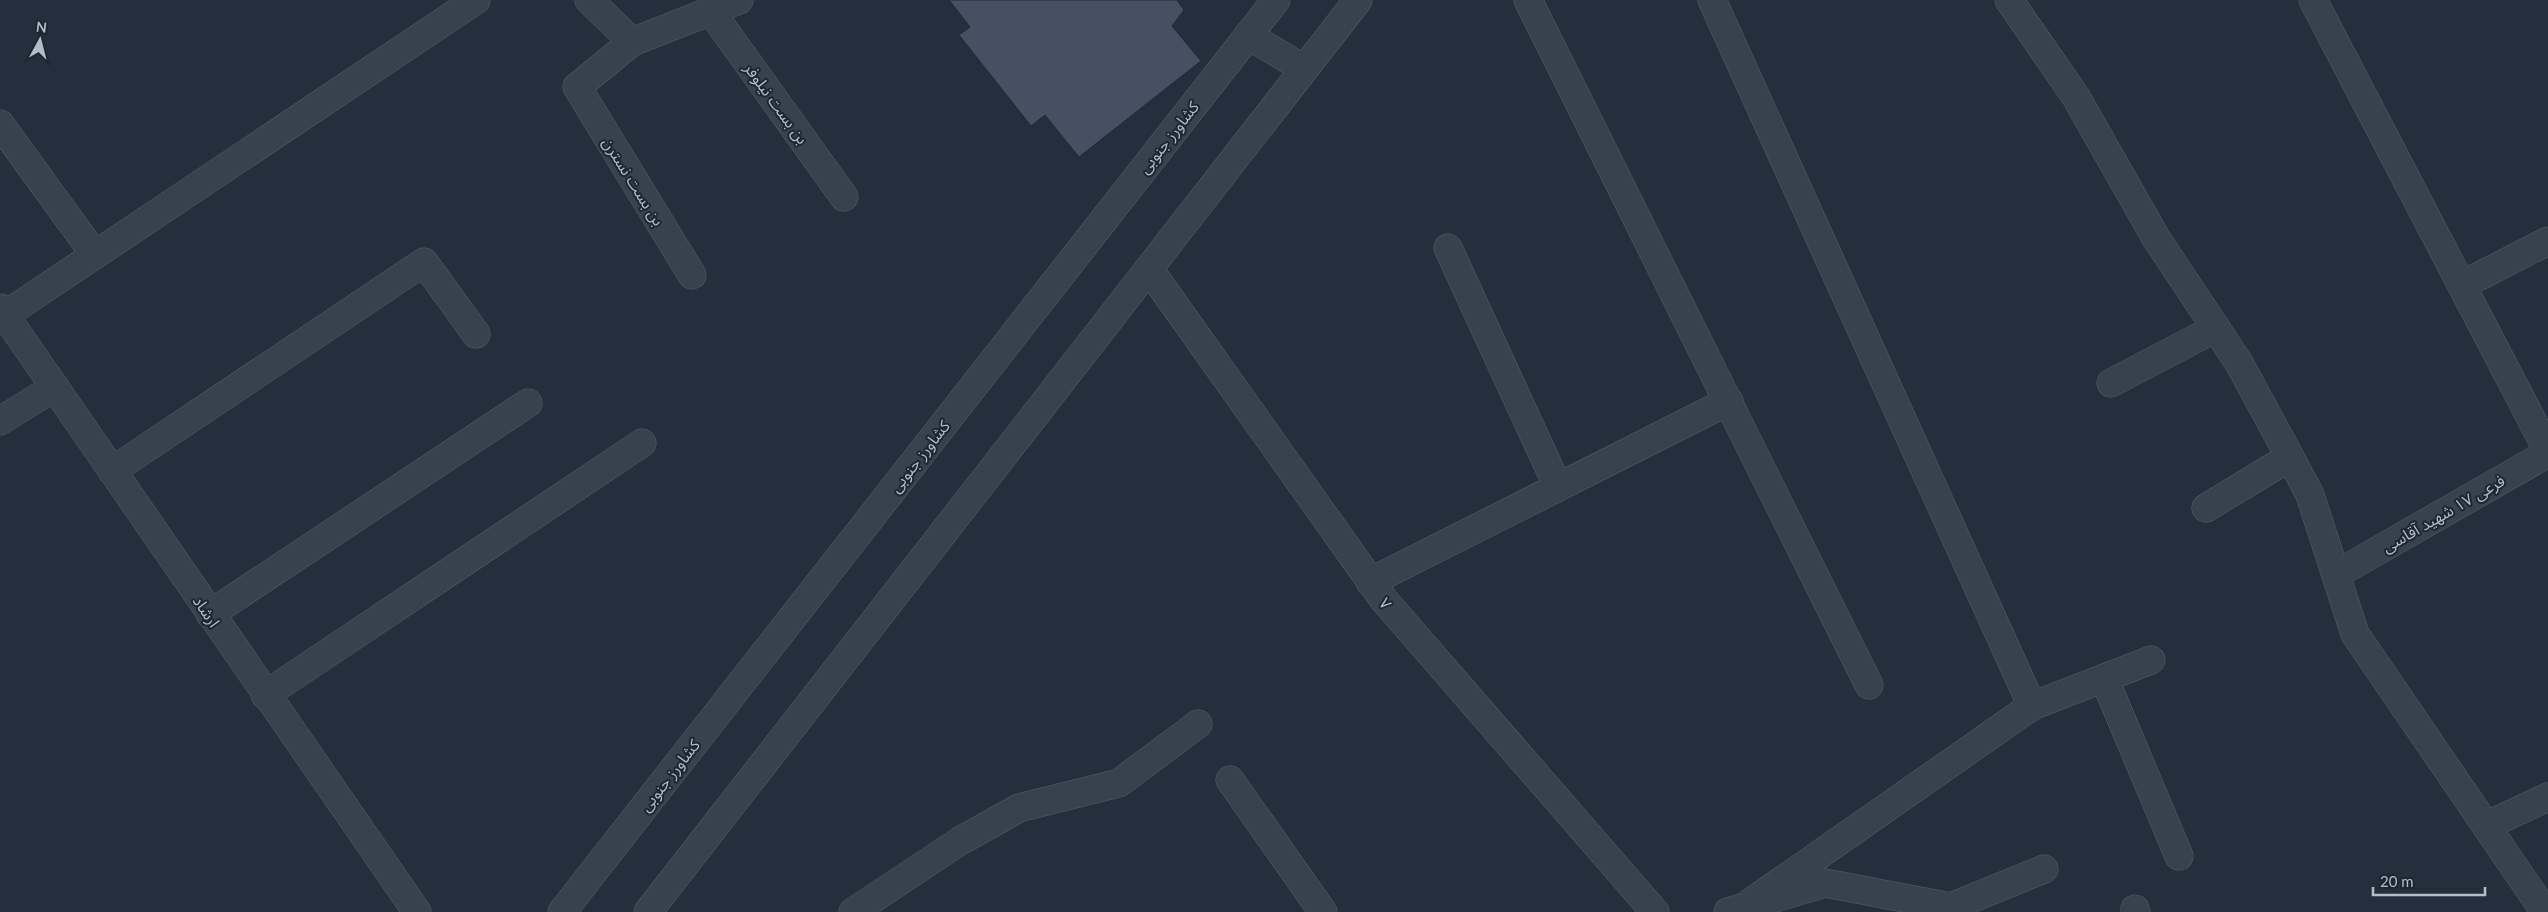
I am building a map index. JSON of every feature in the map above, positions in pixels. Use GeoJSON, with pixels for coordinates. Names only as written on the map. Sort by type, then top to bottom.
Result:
{"type":"FeatureCollection","features":[{"type":"Feature","properties":{"kind":"street"},"geometry":{"type":"LineString","coordinates":[[3,312],[95,255],[476,0]]}},
{"type":"Feature","properties":{"kind":"street"},"geometry":{"type":"LineString","coordinates":[[589,0],[632,42],[739,0]]}},
{"type":"Feature","properties":{"kind":"street","name":"کشاورز جنوبی"},"geometry":{"type":"LineString","coordinates":[[562,912],[1276,0]]}},
{"type":"Feature","properties":{"kind":"street"},"geometry":{"type":"LineString","coordinates":[[648,912],[1358,0]]}},
{"type":"Feature","properties":{"kind":"street"},"geometry":{"type":"LineString","coordinates":[[1528,0],[1730,401],[1870,685]]}},
{"type":"Feature","properties":{"kind":"street"},"geometry":{"type":"LineString","coordinates":[[1712,0],[2032,706]]}},
{"type":"Feature","properties":{"kind":"street"},"geometry":{"type":"LineString","coordinates":[[2009,0],[2076,97],[2156,238],[2239,363],[2310,495],[2355,634],[2545,912]]}},
{"type":"Feature","properties":{"kind":"street"},"geometry":{"type":"LineString","coordinates":[[2314,0],[2548,452]]}},
{"type":"Feature","properties":{"kind":"street","name":"بن بست نیلوفر"},"geometry":{"type":"LineString","coordinates":[[710,10],[844,196]]}},
{"type":"Feature","properties":{"kind":"street"},"geometry":{"type":"LineString","coordinates":[[1248,35],[1304,69]]}},
{"type":"Feature","properties":{"kind":"street","name":"بن بست نسترن"},"geometry":{"type":"LineString","coordinates":[[632,42],[577,87],[692,275]]}},
{"type":"Feature","properties":{"kind":"street"},"geometry":{"type":"LineString","coordinates":[[0,124],[95,255]]}},
{"type":"Feature","properties":{"kind":"street"},"geometry":{"type":"LineString","coordinates":[[2462,285],[2548,241]]}},
{"type":"Feature","properties":{"kind":"street"},"geometry":{"type":"LineString","coordinates":[[1448,248],[1558,487]]}},
{"type":"Feature","properties":{"kind":"street"},"geometry":{"type":"LineString","coordinates":[[112,471],[424,262],[476,334]]}},
{"type":"Feature","properties":{"kind":"street","name":"۷"},"geometry":{"type":"LineString","coordinates":[[1149,269],[1370,582],[1655,912]]}},
{"type":"Feature","properties":{"kind":"street","name":"ارشاد"},"geometry":{"type":"LineString","coordinates":[[3,312],[265,695],[417,912]]}},
{"type":"Feature","properties":{"kind":"street"},"geometry":{"type":"LineString","coordinates":[[2111,384],[2216,328]]}},
{"type":"Feature","properties":{"kind":"street"},"geometry":{"type":"LineString","coordinates":[[0,422],[55,387]]}},
{"type":"Feature","properties":{"kind":"street"},"geometry":{"type":"LineString","coordinates":[[1370,582],[1730,401]]}},
{"type":"Feature","properties":{"kind":"street"},"geometry":{"type":"LineString","coordinates":[[210,614],[528,403]]}},
{"type":"Feature","properties":{"kind":"street"},"geometry":{"type":"LineString","coordinates":[[265,695],[642,443]]}},
{"type":"Feature","properties":{"kind":"street","name":"فرعی ۱۷ شهید آقاسی"},"geometry":{"type":"LineString","coordinates":[[2337,574],[2548,452]]}},
{"type":"Feature","properties":{"kind":"street"},"geometry":{"type":"LineString","coordinates":[[2206,508],[2290,457]]}},
{"type":"Feature","properties":{"kind":"street"},"geometry":{"type":"LineString","coordinates":[[1737,910],[2032,706],[2150,660]]}},
{"type":"Feature","properties":{"kind":"street"},"geometry":{"type":"LineString","coordinates":[[2104,678],[2179,856]]}},
{"type":"Feature","properties":{"kind":"street"},"geometry":{"type":"LineString","coordinates":[[853,912],[960,841],[1019,808],[1119,783],[1198,724]]}},
{"type":"Feature","properties":{"kind":"street"},"geometry":{"type":"LineString","coordinates":[[1230,780],[1323,912]]}},
{"type":"Feature","properties":{"kind":"street"},"geometry":{"type":"LineString","coordinates":[[2486,826],[2548,797]]}},
{"type":"Feature","properties":{"kind":"street"},"geometry":{"type":"LineString","coordinates":[[1737,910],[1825,883],[1957,909],[2044,869]]}},
{"type":"Feature","properties":{"kind":"building"},"geometry":{"type":"Polygon","coordinates":[[[949,0],[1177,0],[1184,10],[1172,26],[1201,61],[1079,157],[1045,115],[1031,126],[959,35],[970,27],[949,0]]]}}]}
